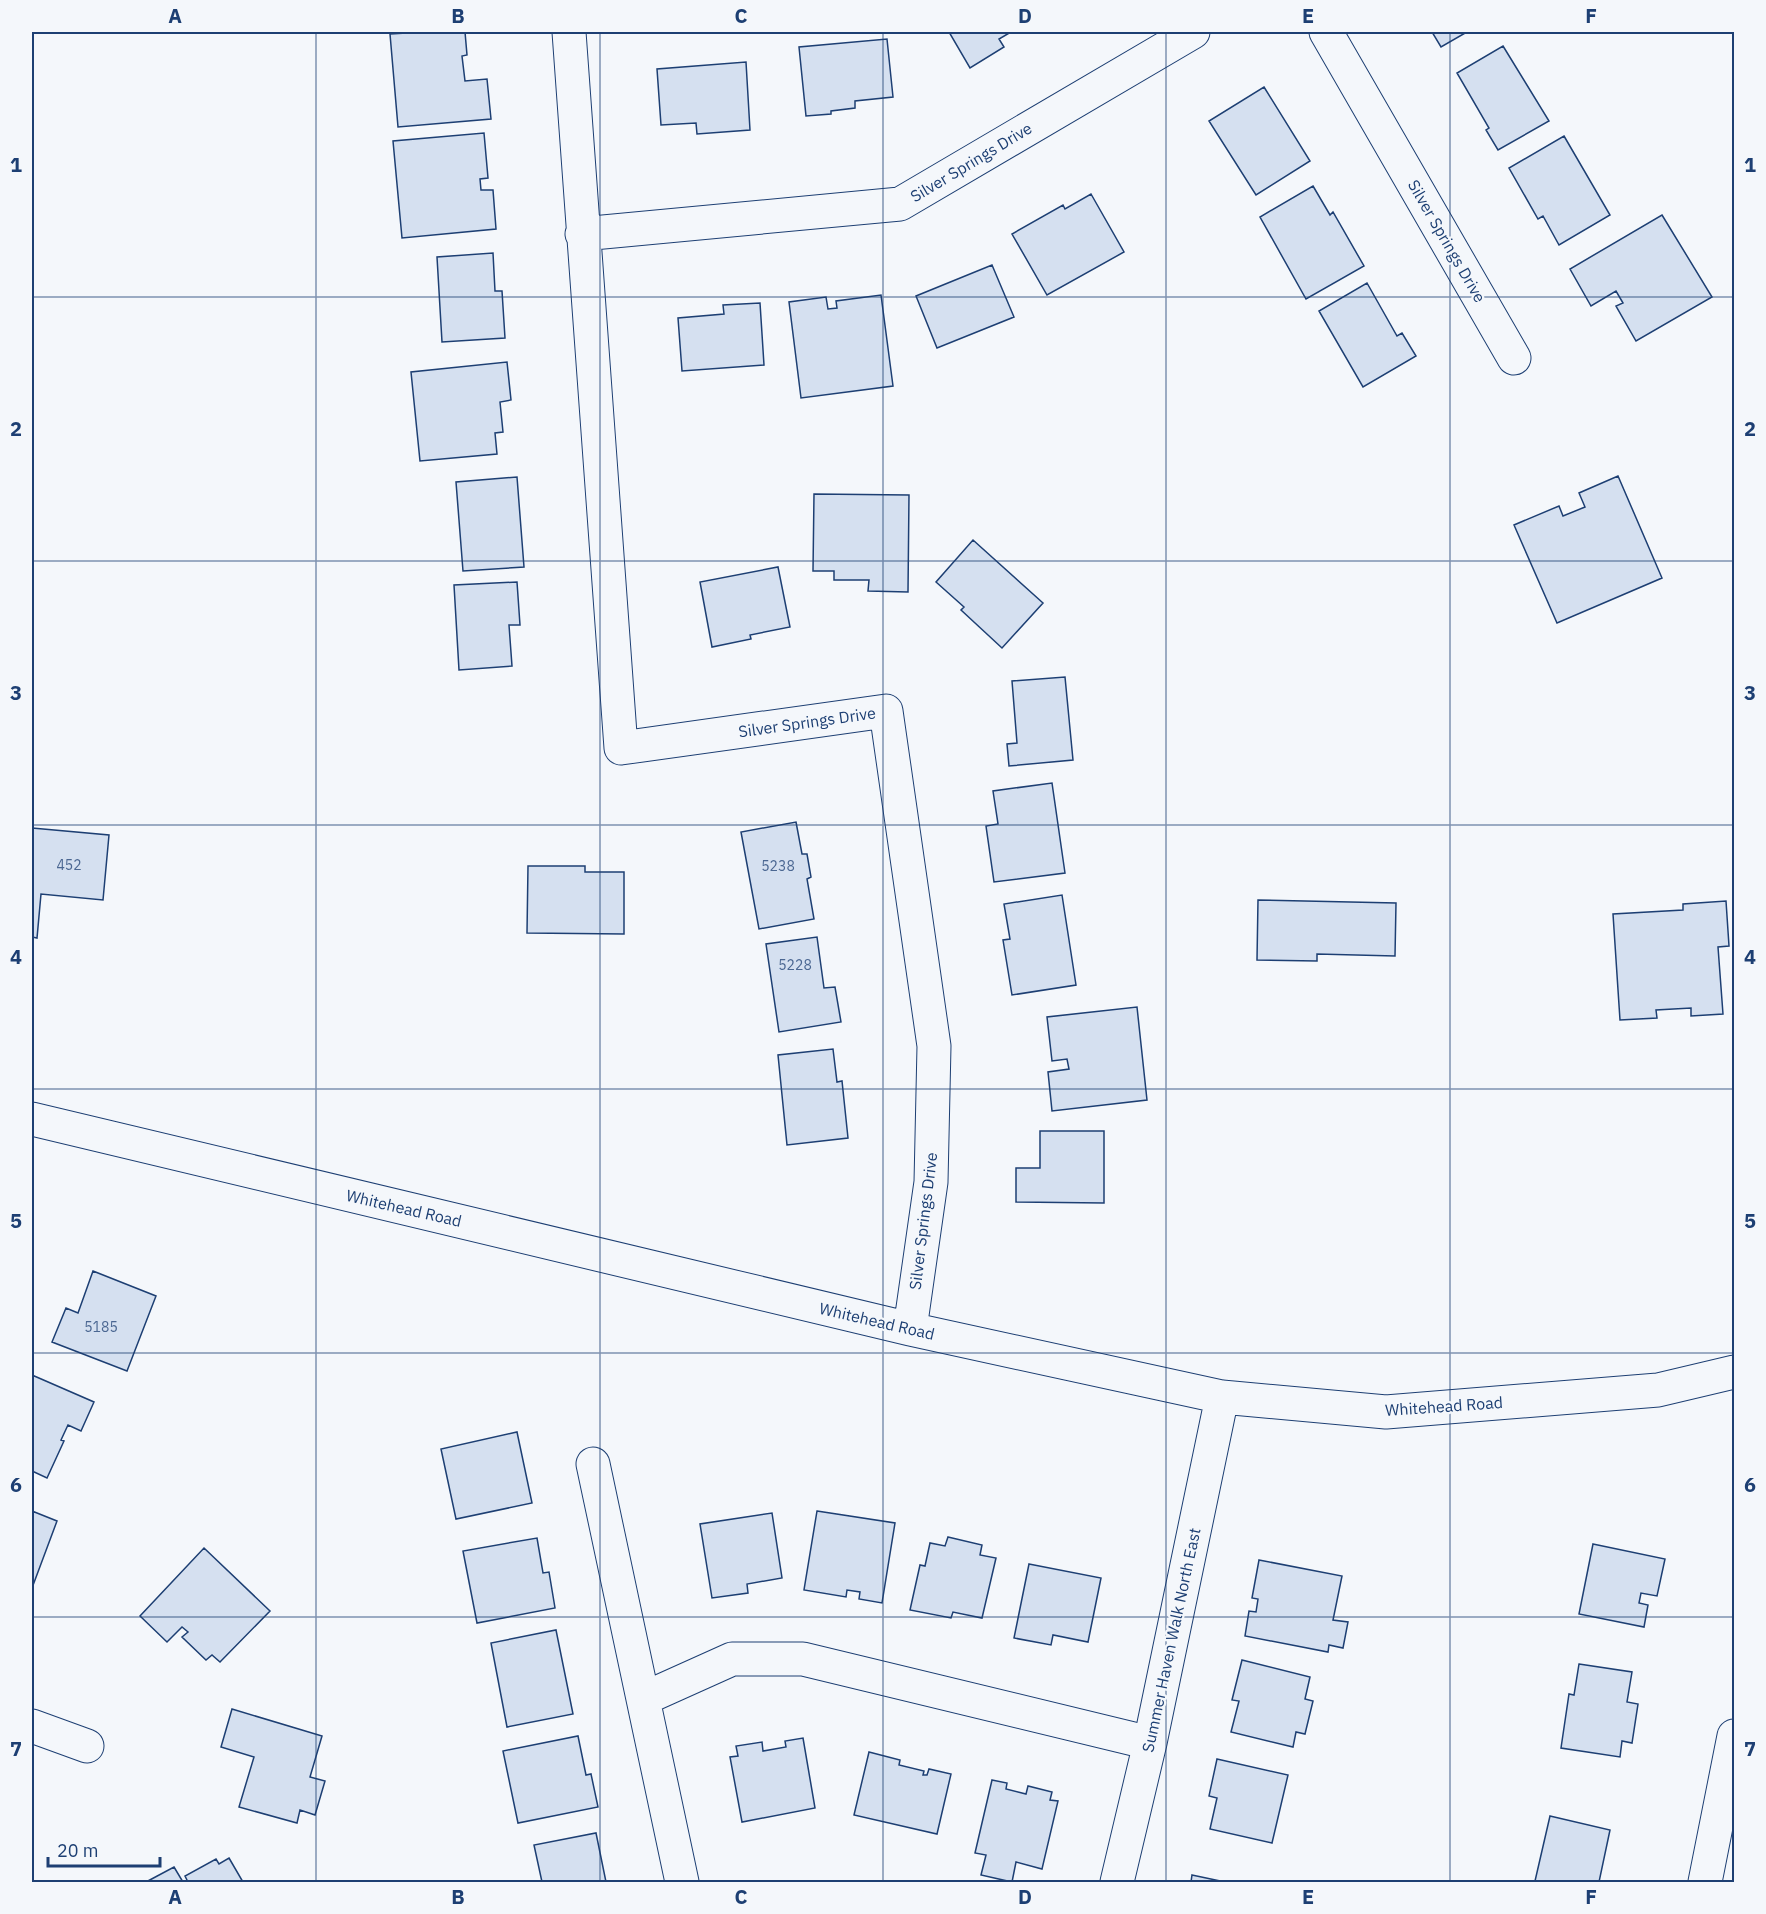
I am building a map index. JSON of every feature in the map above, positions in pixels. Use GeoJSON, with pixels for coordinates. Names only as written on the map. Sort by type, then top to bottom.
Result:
{"type":"FeatureCollection","features":[{"type":"Feature","properties":{"kind":"street","name":"Silver Springs Drive"},"geometry":{"type":"LineString","coordinates":[[569,32],[621,748],[886,711],[934,1046],[931,1182],[910,1329]]}},
{"type":"Feature","properties":{"kind":"street","name":"Silver Springs Drive"},"geometry":{"type":"LineString","coordinates":[[582,234],[900,204],[1193,32]]}},
{"type":"Feature","properties":{"kind":"street","name":"Silver Springs Drive"},"geometry":{"type":"LineString","coordinates":[[1326,32],[1514,358]]}},
{"type":"Feature","properties":{"kind":"street","name":"Whitehead Road"},"geometry":{"type":"LineString","coordinates":[[32,1119],[910,1329],[1222,1396],[1386,1412],[1658,1390],[1734,1372]]}},
{"type":"Feature","properties":{"kind":"street","name":"Summer Haven Walk North East"},"geometry":{"type":"LineString","coordinates":[[1117,1882],[1150,1743],[1222,1396]]}},
{"type":"Feature","properties":{"kind":"street"},"geometry":{"type":"LineString","coordinates":[[593,1464],[682,1882]]}},
{"type":"Feature","properties":{"kind":"street"},"geometry":{"type":"LineString","coordinates":[[644,1699],[732,1659],[802,1659],[1150,1743]]}},
{"type":"Feature","properties":{"kind":"street"},"geometry":{"type":"LineString","coordinates":[[32,1726],[87,1746]]}},
{"type":"Feature","properties":{"kind":"street"},"geometry":{"type":"LineString","coordinates":[[1705,1882],[1734,1736]]}},
{"type":"Feature","properties":{"kind":"building"},"geometry":{"type":"Polygon","coordinates":[[[465,32],[467,55],[462,56],[465,81],[487,79],[491,119],[398,127],[390,34],[465,32]]]}},
{"type":"Feature","properties":{"kind":"building"},"geometry":{"type":"Polygon","coordinates":[[[949,32],[1011,32],[999,39],[1004,47],[970,68],[949,32]]]}},
{"type":"Feature","properties":{"kind":"building"},"geometry":{"type":"Polygon","coordinates":[[[1432,32],[1467,32],[1441,47],[1432,32]]]}},
{"type":"Feature","properties":{"kind":"building"},"geometry":{"type":"Polygon","coordinates":[[[887,39],[893,97],[855,101],[855,108],[831,111],[831,114],[806,116],[799,47],[887,39]]]}},
{"type":"Feature","properties":{"kind":"building"},"geometry":{"type":"Polygon","coordinates":[[[1503,46],[1549,121],[1498,150],[1486,130],[1489,128],[1457,73],[1503,46]]]}},
{"type":"Feature","properties":{"kind":"building"},"geometry":{"type":"Polygon","coordinates":[[[746,62],[750,130],[697,134],[696,123],[661,125],[657,69],[746,62]]]}},
{"type":"Feature","properties":{"kind":"building"},"geometry":{"type":"Polygon","coordinates":[[[1264,87],[1310,161],[1256,195],[1209,121],[1264,87]]]}},
{"type":"Feature","properties":{"kind":"building"},"geometry":{"type":"Polygon","coordinates":[[[484,133],[488,178],[480,179],[481,190],[493,190],[496,229],[402,238],[393,141],[484,133]]]}},
{"type":"Feature","properties":{"kind":"building"},"geometry":{"type":"Polygon","coordinates":[[[1564,136],[1610,215],[1559,245],[1543,216],[1538,219],[1509,168],[1564,136]]]}},
{"type":"Feature","properties":{"kind":"building"},"geometry":{"type":"Polygon","coordinates":[[[1313,186],[1330,215],[1333,212],[1364,266],[1306,299],[1260,217],[1313,186]]]}},
{"type":"Feature","properties":{"kind":"building"},"geometry":{"type":"Polygon","coordinates":[[[1091,194],[1124,252],[1047,295],[1012,234],[1063,205],[1065,209],[1091,194]]]}},
{"type":"Feature","properties":{"kind":"building"},"geometry":{"type":"Polygon","coordinates":[[[1662,215],[1712,297],[1636,341],[1616,306],[1623,303],[1616,291],[1591,306],[1570,269],[1662,215]]]}},
{"type":"Feature","properties":{"kind":"building"},"geometry":{"type":"Polygon","coordinates":[[[493,253],[495,291],[502,291],[505,338],[442,342],[437,257],[493,253]]]}},
{"type":"Feature","properties":{"kind":"building"},"geometry":{"type":"Polygon","coordinates":[[[992,265],[1014,317],[937,348],[916,296],[992,265]]]}},
{"type":"Feature","properties":{"kind":"building"},"geometry":{"type":"Polygon","coordinates":[[[1367,283],[1397,336],[1402,333],[1416,356],[1363,387],[1319,311],[1367,283]]]}},
{"type":"Feature","properties":{"kind":"building"},"geometry":{"type":"Polygon","coordinates":[[[881,295],[893,386],[801,398],[789,302],[826,297],[828,309],[837,308],[836,301],[881,295]]]}},
{"type":"Feature","properties":{"kind":"building"},"geometry":{"type":"Polygon","coordinates":[[[760,303],[764,365],[682,371],[678,318],[724,314],[723,305],[760,303]]]}},
{"type":"Feature","properties":{"kind":"building"},"geometry":{"type":"Polygon","coordinates":[[[507,362],[511,400],[500,402],[503,432],[495,433],[497,454],[420,461],[411,372],[507,362]]]}},
{"type":"Feature","properties":{"kind":"building"},"geometry":{"type":"Polygon","coordinates":[[[1618,476],[1662,578],[1557,623],[1514,525],[1559,506],[1563,516],[1585,507],[1579,493],[1618,476]]]}},
{"type":"Feature","properties":{"kind":"building"},"geometry":{"type":"Polygon","coordinates":[[[517,477],[524,567],[463,571],[456,482],[517,477]]]}},
{"type":"Feature","properties":{"kind":"building"},"geometry":{"type":"Polygon","coordinates":[[[814,494],[909,495],[908,592],[868,591],[869,580],[834,580],[834,571],[813,571],[814,494]]]}},
{"type":"Feature","properties":{"kind":"building"},"geometry":{"type":"Polygon","coordinates":[[[973,540],[1043,603],[1002,648],[961,610],[964,607],[936,582],[973,540]]]}},
{"type":"Feature","properties":{"kind":"building"},"geometry":{"type":"Polygon","coordinates":[[[778,567],[790,627],[750,635],[751,639],[712,647],[700,582],[778,567]]]}},
{"type":"Feature","properties":{"kind":"building"},"geometry":{"type":"Polygon","coordinates":[[[517,582],[520,625],[509,625],[512,666],[459,670],[454,585],[517,582]]]}},
{"type":"Feature","properties":{"kind":"building"},"geometry":{"type":"Polygon","coordinates":[[[1065,677],[1073,760],[1009,766],[1007,744],[1017,743],[1012,681],[1065,677]]]}},
{"type":"Feature","properties":{"kind":"building"},"geometry":{"type":"Polygon","coordinates":[[[1052,783],[1065,873],[994,882],[986,826],[998,824],[993,791],[1052,783]]]}},
{"type":"Feature","properties":{"kind":"building"},"geometry":{"type":"Polygon","coordinates":[[[796,822],[802,854],[807,854],[811,877],[807,879],[814,919],[759,929],[741,832],[796,822]]]}},
{"type":"Feature","properties":{"kind":"building"},"geometry":{"type":"Polygon","coordinates":[[[32,828],[109,835],[103,900],[41,894],[37,938],[32,937],[32,828]]]}},
{"type":"Feature","properties":{"kind":"building"},"geometry":{"type":"Polygon","coordinates":[[[528,866],[585,866],[585,872],[624,872],[624,934],[527,933],[528,866]]]}},
{"type":"Feature","properties":{"kind":"building"},"geometry":{"type":"Polygon","coordinates":[[[1062,895],[1076,985],[1012,995],[1003,940],[1010,939],[1004,904],[1062,895]]]}},
{"type":"Feature","properties":{"kind":"building"},"geometry":{"type":"Polygon","coordinates":[[[1258,900],[1396,903],[1395,956],[1317,954],[1317,961],[1257,960],[1258,900]]]}},
{"type":"Feature","properties":{"kind":"building"},"geometry":{"type":"Polygon","coordinates":[[[1726,901],[1729,946],[1718,947],[1723,1014],[1691,1016],[1691,1008],[1656,1010],[1657,1018],[1620,1020],[1613,914],[1683,910],[1683,904],[1726,901]]]}},
{"type":"Feature","properties":{"kind":"building"},"geometry":{"type":"Polygon","coordinates":[[[817,937],[824,988],[835,987],[841,1022],[779,1032],[766,944],[817,937]]]}},
{"type":"Feature","properties":{"kind":"building"},"geometry":{"type":"Polygon","coordinates":[[[1137,1007],[1147,1100],[1052,1111],[1048,1072],[1069,1069],[1067,1059],[1052,1061],[1047,1017],[1137,1007]]]}},
{"type":"Feature","properties":{"kind":"building"},"geometry":{"type":"Polygon","coordinates":[[[833,1049],[837,1082],[842,1081],[848,1138],[787,1145],[778,1055],[833,1049]]]}},
{"type":"Feature","properties":{"kind":"building"},"geometry":{"type":"Polygon","coordinates":[[[1040,1131],[1104,1131],[1104,1203],[1016,1202],[1016,1168],[1040,1168],[1040,1131]]]}},
{"type":"Feature","properties":{"kind":"building"},"geometry":{"type":"Polygon","coordinates":[[[93,1271],[156,1296],[127,1371],[52,1342],[66,1308],[78,1313],[93,1271]]]}},
{"type":"Feature","properties":{"kind":"building"},"geometry":{"type":"Polygon","coordinates":[[[32,1375],[94,1402],[81,1431],[68,1425],[61,1440],[64,1441],[47,1478],[32,1471],[32,1375]]]}},
{"type":"Feature","properties":{"kind":"building"},"geometry":{"type":"Polygon","coordinates":[[[517,1432],[532,1503],[456,1519],[441,1449],[517,1432]]]}},
{"type":"Feature","properties":{"kind":"building"},"geometry":{"type":"Polygon","coordinates":[[[32,1511],[57,1521],[32,1588],[32,1511]]]}},
{"type":"Feature","properties":{"kind":"building"},"geometry":{"type":"Polygon","coordinates":[[[817,1511],[895,1523],[882,1603],[859,1599],[860,1592],[847,1590],[846,1597],[804,1590],[817,1511]]]}},
{"type":"Feature","properties":{"kind":"building"},"geometry":{"type":"Polygon","coordinates":[[[772,1513],[782,1578],[747,1584],[748,1593],[712,1598],[700,1524],[772,1513]]]}},
{"type":"Feature","properties":{"kind":"building"},"geometry":{"type":"Polygon","coordinates":[[[948,1537],[982,1545],[980,1555],[996,1558],[982,1618],[953,1612],[951,1618],[910,1610],[920,1565],[925,1566],[930,1543],[945,1546],[948,1537]]]}},
{"type":"Feature","properties":{"kind":"building"},"geometry":{"type":"Polygon","coordinates":[[[537,1538],[543,1573],[549,1572],[555,1608],[477,1623],[463,1551],[537,1538]]]}},
{"type":"Feature","properties":{"kind":"building"},"geometry":{"type":"Polygon","coordinates":[[[1593,1544],[1665,1559],[1657,1596],[1641,1593],[1639,1603],[1648,1605],[1644,1627],[1579,1614],[1593,1544]]]}},
{"type":"Feature","properties":{"kind":"building"},"geometry":{"type":"Polygon","coordinates":[[[204,1548],[270,1611],[220,1662],[212,1655],[206,1660],[182,1637],[188,1632],[182,1627],[167,1642],[140,1616],[204,1548]]]}},
{"type":"Feature","properties":{"kind":"building"},"geometry":{"type":"Polygon","coordinates":[[[1259,1560],[1342,1576],[1333,1620],[1348,1622],[1343,1648],[1329,1645],[1328,1652],[1245,1636],[1249,1611],[1256,1612],[1258,1599],[1252,1598],[1259,1560]]]}},
{"type":"Feature","properties":{"kind":"building"},"geometry":{"type":"Polygon","coordinates":[[[1029,1564],[1101,1578],[1088,1642],[1053,1635],[1051,1645],[1014,1638],[1029,1564]]]}},
{"type":"Feature","properties":{"kind":"building"},"geometry":{"type":"Polygon","coordinates":[[[556,1630],[573,1714],[507,1727],[491,1643],[556,1630]]]}},
{"type":"Feature","properties":{"kind":"building"},"geometry":{"type":"Polygon","coordinates":[[[1242,1660],[1310,1677],[1305,1699],[1313,1701],[1305,1734],[1296,1732],[1293,1747],[1231,1732],[1239,1701],[1232,1700],[1242,1660]]]}},
{"type":"Feature","properties":{"kind":"building"},"geometry":{"type":"Polygon","coordinates":[[[1579,1664],[1632,1672],[1627,1702],[1638,1704],[1632,1743],[1622,1741],[1620,1757],[1561,1748],[1569,1694],[1574,1695],[1579,1664]]]}},
{"type":"Feature","properties":{"kind":"building"},"geometry":{"type":"Polygon","coordinates":[[[232,1709],[322,1736],[310,1777],[325,1781],[315,1815],[300,1810],[297,1823],[239,1807],[254,1757],[221,1747],[232,1709]]]}},
{"type":"Feature","properties":{"kind":"building"},"geometry":{"type":"Polygon","coordinates":[[[578,1736],[586,1775],[591,1774],[598,1807],[518,1823],[503,1751],[578,1736]]]}},
{"type":"Feature","properties":{"kind":"building"},"geometry":{"type":"Polygon","coordinates":[[[803,1738],[815,1808],[742,1822],[730,1757],[738,1756],[736,1746],[762,1742],[763,1751],[786,1747],[785,1741],[803,1738]]]}},
{"type":"Feature","properties":{"kind":"building"},"geometry":{"type":"Polygon","coordinates":[[[869,1752],[900,1760],[899,1765],[924,1771],[923,1775],[927,1775],[929,1769],[951,1774],[937,1834],[854,1815],[869,1752]]]}},
{"type":"Feature","properties":{"kind":"building"},"geometry":{"type":"Polygon","coordinates":[[[1217,1759],[1288,1775],[1272,1843],[1210,1829],[1217,1798],[1209,1796],[1217,1759]]]}},
{"type":"Feature","properties":{"kind":"building"},"geometry":{"type":"Polygon","coordinates":[[[992,1780],[1007,1783],[1006,1789],[1026,1794],[1028,1786],[1052,1792],[1050,1800],[1058,1801],[1042,1869],[1016,1862],[1012,1882],[981,1875],[986,1855],[975,1853],[992,1780]]]}},
{"type":"Feature","properties":{"kind":"building"},"geometry":{"type":"Polygon","coordinates":[[[1550,1816],[1610,1830],[1599,1882],[1535,1881],[1550,1816]]]}},
{"type":"Feature","properties":{"kind":"building"},"geometry":{"type":"Polygon","coordinates":[[[596,1833],[606,1882],[542,1882],[534,1845],[596,1833]]]}},
{"type":"Feature","properties":{"kind":"building"},"geometry":{"type":"Polygon","coordinates":[[[229,1858],[243,1882],[188,1882],[185,1876],[216,1859],[219,1864],[229,1858]]]}},
{"type":"Feature","properties":{"kind":"building"},"geometry":{"type":"Polygon","coordinates":[[[174,1867],[183,1882],[146,1882],[174,1867]]]}},
{"type":"Feature","properties":{"kind":"building"},"geometry":{"type":"Polygon","coordinates":[[[1192,1875],[1225,1882],[1191,1882],[1192,1875]]]}}]}
